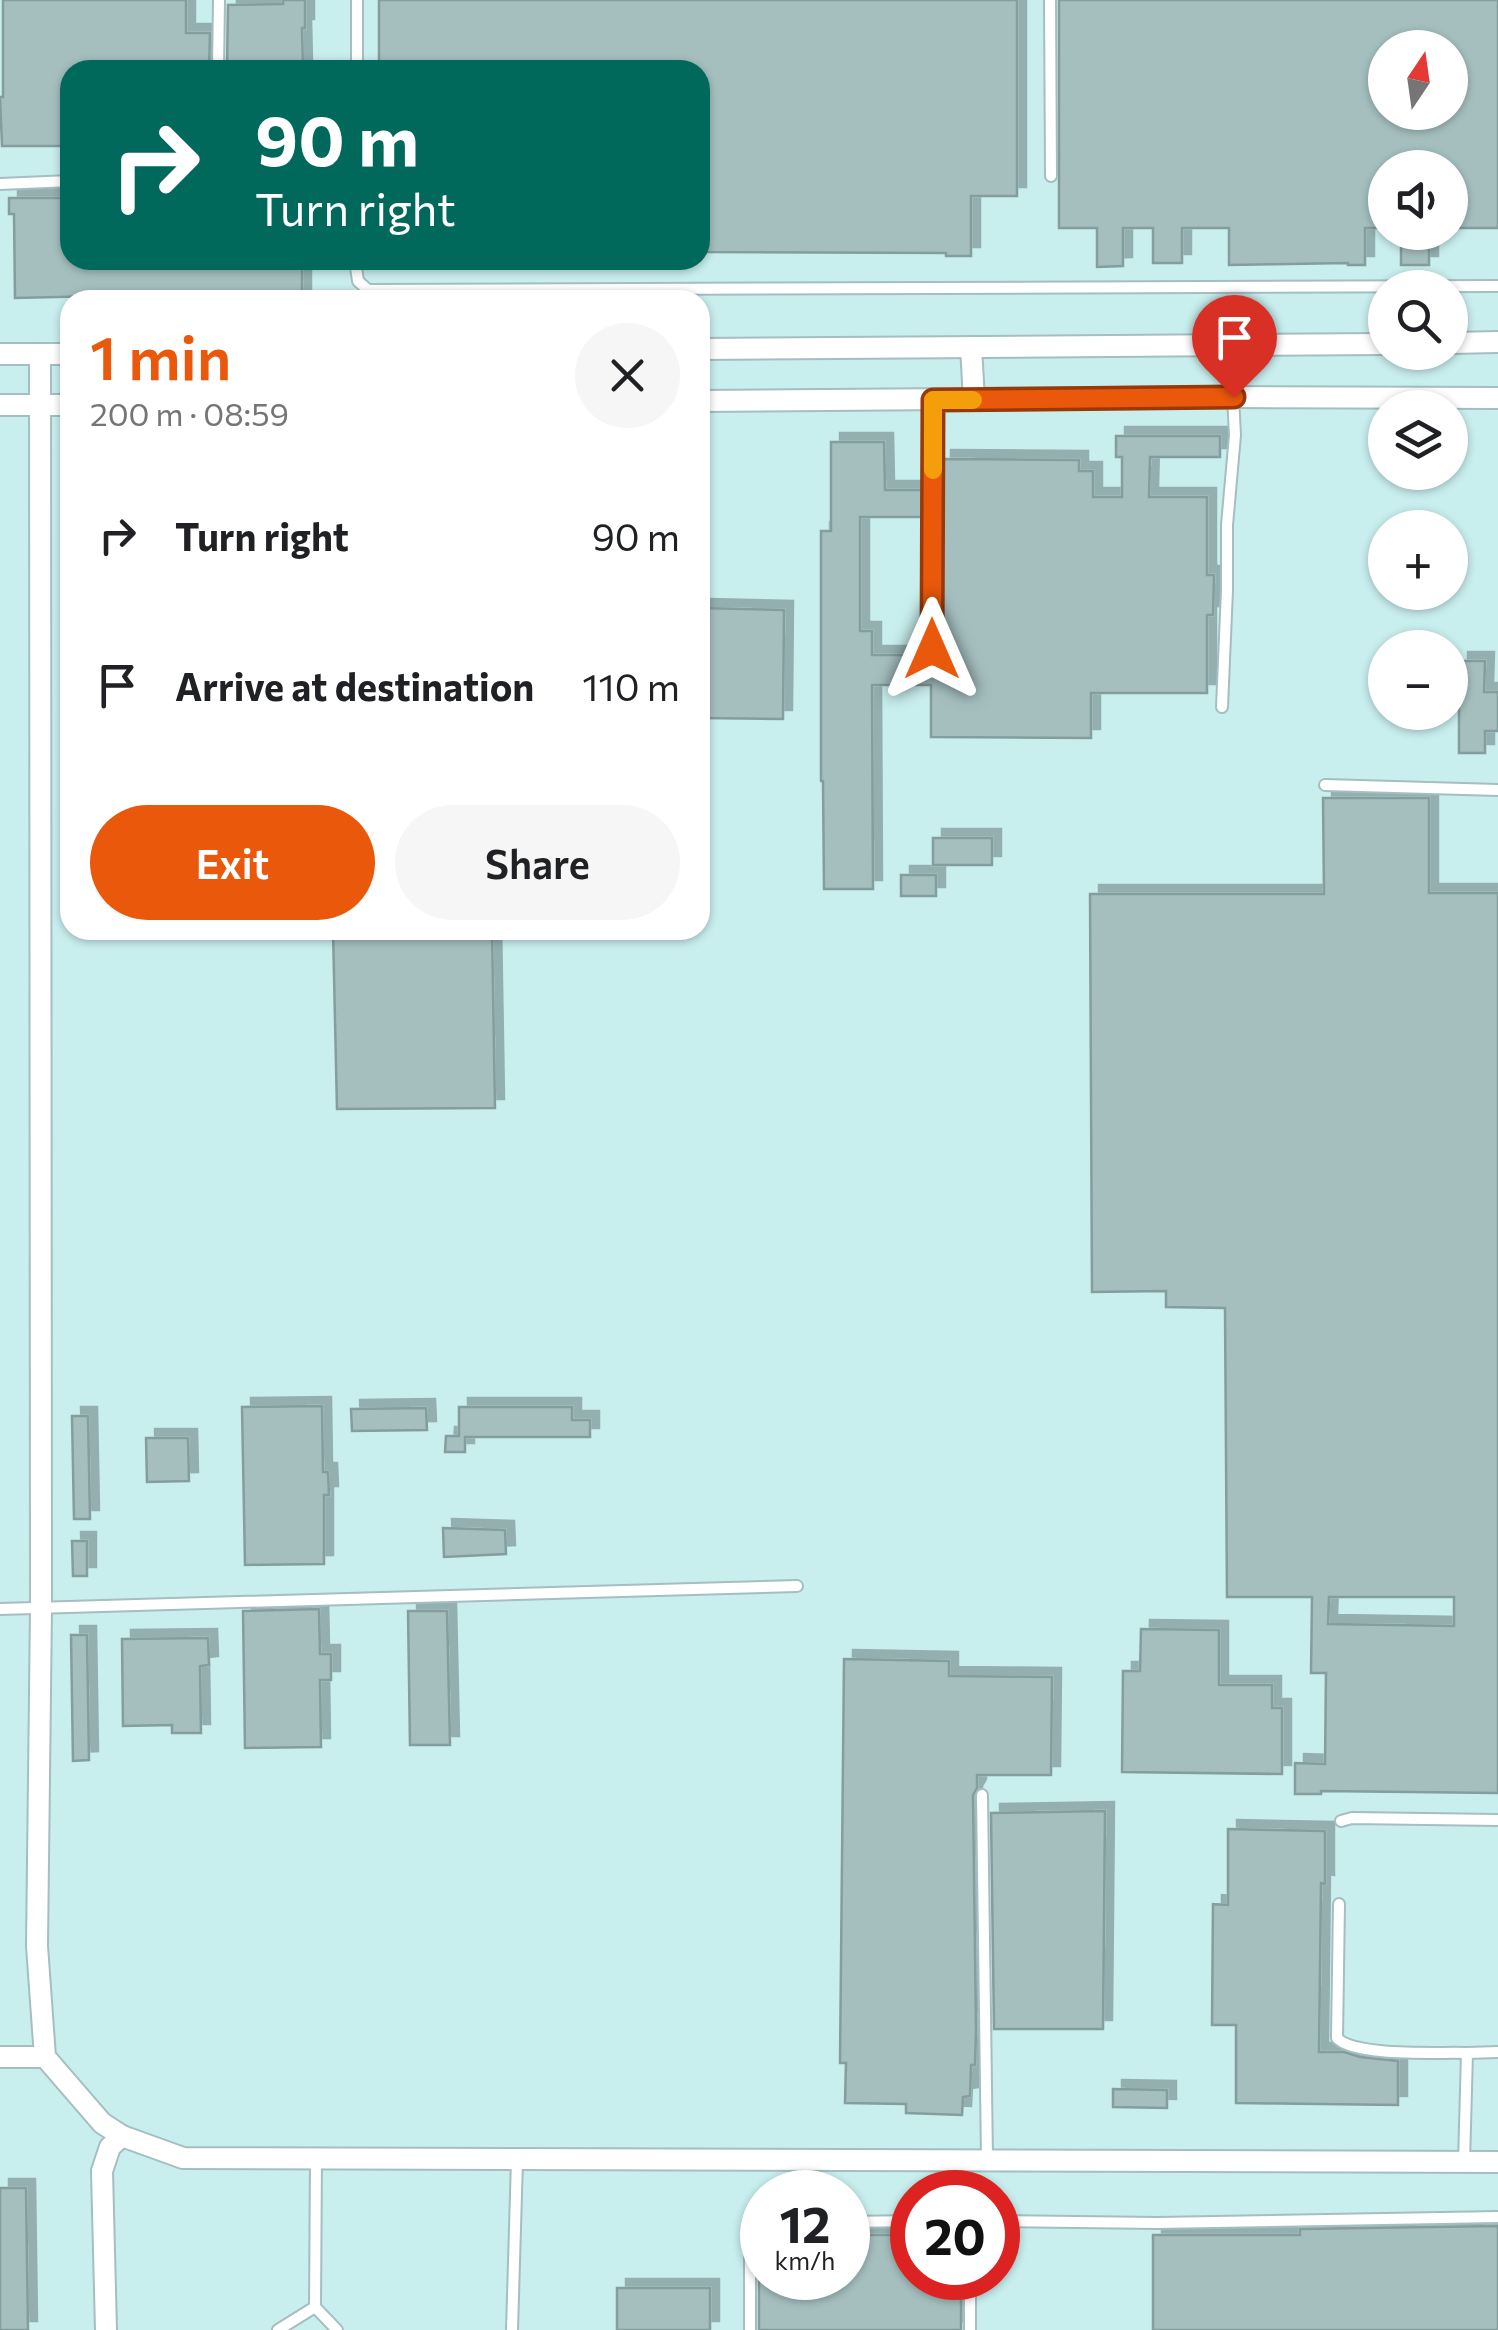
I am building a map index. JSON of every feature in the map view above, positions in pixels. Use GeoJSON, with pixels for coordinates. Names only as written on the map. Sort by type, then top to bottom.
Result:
{"type":"FeatureCollection","features":[{"type":"Feature","properties":{"kind":"street"},"geometry":{"type":"LineString","coordinates":[[1468,342],[1498,342]]}},
{"type":"Feature","properties":{"kind":"street"},"geometry":{"type":"LineString","coordinates":[[710,349],[1368,344]]}},
{"type":"Feature","properties":{"kind":"street"},"geometry":{"type":"LineString","coordinates":[[971,347],[974,400]]}},
{"type":"Feature","properties":{"kind":"street"},"geometry":{"type":"LineString","coordinates":[[0,354],[60,354]]}},
{"type":"Feature","properties":{"kind":"street"},"geometry":{"type":"LineString","coordinates":[[40,354],[37,1946],[45,2057],[102,2123],[122,2136],[183,2158],[1498,2162]]}},
{"type":"Feature","properties":{"kind":"street"},"geometry":{"type":"LineString","coordinates":[[710,401],[1498,398]]}},
{"type":"Feature","properties":{"kind":"street"},"geometry":{"type":"LineString","coordinates":[[0,405],[60,405]]}},
{"type":"Feature","properties":{"kind":"street"},"geometry":{"type":"LineString","coordinates":[[0,2057],[45,2057]]}},
{"type":"Feature","properties":{"kind":"street"},"geometry":{"type":"LineString","coordinates":[[106,2330],[102,2171],[110,2147],[122,2136]]}},
{"type":"Feature","properties":{"kind":"lane"},"geometry":{"type":"LineString","coordinates":[[218,0],[218,60]]}},
{"type":"Feature","properties":{"kind":"lane"},"geometry":{"type":"LineString","coordinates":[[357,0],[357,60]]}},
{"type":"Feature","properties":{"kind":"lane"},"geometry":{"type":"LineString","coordinates":[[1050,0],[1051,176]]}},
{"type":"Feature","properties":{"kind":"lane"},"geometry":{"type":"LineString","coordinates":[[0,184],[60,182]]}},
{"type":"Feature","properties":{"kind":"lane"},"geometry":{"type":"LineString","coordinates":[[368,290],[1498,286]]}},
{"type":"Feature","properties":{"kind":"lane"},"geometry":{"type":"LineString","coordinates":[[1222,707],[1234,397]]}},
{"type":"Feature","properties":{"kind":"lane"},"geometry":{"type":"LineString","coordinates":[[932,649],[933,400]]}},
{"type":"Feature","properties":{"kind":"lane"},"geometry":{"type":"LineString","coordinates":[[1326,785],[1498,790]]}},
{"type":"Feature","properties":{"kind":"lane"},"geometry":{"type":"LineString","coordinates":[[0,1609],[797,1586]]}},
{"type":"Feature","properties":{"kind":"lane"},"geometry":{"type":"LineString","coordinates":[[982,1795],[988,2160]]}},
{"type":"Feature","properties":{"kind":"lane"},"geometry":{"type":"LineString","coordinates":[[1341,1821],[1498,1820]]}},
{"type":"Feature","properties":{"kind":"lane"},"geometry":{"type":"LineString","coordinates":[[1339,1904],[1337,2038],[1344,2045],[1374,2050],[1498,2052]]}},
{"type":"Feature","properties":{"kind":"lane"},"geometry":{"type":"LineString","coordinates":[[1464,2162],[1467,2053]]}},
{"type":"Feature","properties":{"kind":"lane"},"geometry":{"type":"LineString","coordinates":[[316,2158],[315,2307],[336,2330]]}},
{"type":"Feature","properties":{"kind":"lane"},"geometry":{"type":"LineString","coordinates":[[512,2330],[517,2159]]}},
{"type":"Feature","properties":{"kind":"lane"},"geometry":{"type":"LineString","coordinates":[[1020,2221],[1498,2217]]}},
{"type":"Feature","properties":{"kind":"lane"},"geometry":{"type":"LineString","coordinates":[[750,2300],[750,2330]]}},
{"type":"Feature","properties":{"kind":"lane"},"geometry":{"type":"LineString","coordinates":[[970,2300],[970,2330]]}},
{"type":"Feature","properties":{"kind":"lane"},"geometry":{"type":"LineString","coordinates":[[278,2330],[315,2307]]}},
{"type":"Feature","properties":{"kind":"shaded area"},"geometry":{"type":"Polygon","coordinates":[[[0,0],[1498,0],[1498,2330],[0,2330],[0,0]]]}},
{"type":"Feature","properties":{"kind":"building"},"geometry":{"type":"Polygon","coordinates":[[[3,0],[186,0],[186,33],[210,33],[209,60],[60,60],[60,146],[2,146],[3,0]]]}},
{"type":"Feature","properties":{"kind":"building"},"geometry":{"type":"Polygon","coordinates":[[[283,0],[305,0],[303,60],[227,60],[228,5],[283,4],[283,0]]]}},
{"type":"Feature","properties":{"kind":"building"},"geometry":{"type":"Polygon","coordinates":[[[379,0],[1017,0],[1017,196],[971,196],[971,256],[710,252],[710,60],[379,60],[379,0]]]}},
{"type":"Feature","properties":{"kind":"building"},"geometry":{"type":"Polygon","coordinates":[[[1059,0],[1498,0],[1498,228],[1468,228],[1468,150],[1368,150],[1365,265],[1229,265],[1229,228],[1182,228],[1182,263],[1153,263],[1153,228],[1123,228],[1123,266],[1097,267],[1097,228],[1059,228],[1059,0]]]}},
{"type":"Feature","properties":{"kind":"building"},"geometry":{"type":"Polygon","coordinates":[[[9,198],[60,198],[60,270],[302,270],[302,290],[60,290],[60,297],[15,298],[14,214],[9,214],[9,198]]]}},
{"type":"Feature","properties":{"kind":"building"},"geometry":{"type":"Polygon","coordinates":[[[1401,250],[1429,250],[1429,265],[1401,265],[1401,250]]]}},
{"type":"Feature","properties":{"kind":"building"},"geometry":{"type":"Polygon","coordinates":[[[1116,436],[1220,436],[1220,457],[1150,457],[1149,497],[1207,497],[1207,575],[1214,575],[1213,615],[1207,615],[1207,693],[1091,693],[1091,738],[931,737],[931,685],[872,685],[873,889],[824,889],[821,531],[831,531],[831,442],[884,442],[885,490],[924,490],[924,517],[860,517],[860,631],[872,631],[872,655],[933,658],[941,649],[942,459],[1079,460],[1079,471],[1093,471],[1093,497],[1122,497],[1122,457],[1116,457],[1116,436]]]}},
{"type":"Feature","properties":{"kind":"building"},"geometry":{"type":"Polygon","coordinates":[[[710,608],[784,610],[783,719],[710,718],[710,608]]]}},
{"type":"Feature","properties":{"kind":"building"},"geometry":{"type":"Polygon","coordinates":[[[1468,661],[1485,661],[1484,692],[1498,692],[1498,731],[1485,731],[1485,753],[1459,753],[1459,730],[1468,730],[1468,661]]]}},
{"type":"Feature","properties":{"kind":"building"},"geometry":{"type":"Polygon","coordinates":[[[1323,798],[1429,798],[1429,893],[1498,893],[1498,1793],[1295,1794],[1295,1763],[1325,1764],[1326,1673],[1311,1673],[1312,1597],[1227,1597],[1225,1308],[1166,1307],[1166,1291],[1092,1292],[1090,894],[1324,894],[1323,798]],[[1329,1597],[1328,1624],[1454,1626],[1454,1597],[1329,1597]]]}},
{"type":"Feature","properties":{"kind":"building"},"geometry":{"type":"Polygon","coordinates":[[[933,838],[992,838],[992,865],[933,865],[933,838]]]}},
{"type":"Feature","properties":{"kind":"building"},"geometry":{"type":"Polygon","coordinates":[[[901,875],[936,875],[936,896],[901,896],[901,875]]]}},
{"type":"Feature","properties":{"kind":"building"},"geometry":{"type":"Polygon","coordinates":[[[333,940],[492,940],[495,1108],[337,1109],[333,940]]]}},
{"type":"Feature","properties":{"kind":"building"},"geometry":{"type":"Polygon","coordinates":[[[322,1406],[323,1472],[328,1472],[329,1495],[324,1495],[324,1564],[245,1565],[242,1407],[322,1406]]]}},
{"type":"Feature","properties":{"kind":"building"},"geometry":{"type":"Polygon","coordinates":[[[459,1407],[572,1407],[572,1420],[590,1420],[590,1437],[465,1437],[465,1452],[445,1452],[446,1436],[459,1436],[459,1407]]]}},
{"type":"Feature","properties":{"kind":"building"},"geometry":{"type":"Polygon","coordinates":[[[426,1408],[427,1430],[352,1431],[351,1409],[426,1408]]]}},
{"type":"Feature","properties":{"kind":"building"},"geometry":{"type":"Polygon","coordinates":[[[72,1416],[88,1416],[90,1519],[74,1519],[72,1416]]]}},
{"type":"Feature","properties":{"kind":"building"},"geometry":{"type":"Polygon","coordinates":[[[146,1438],[188,1438],[189,1481],[147,1482],[146,1438]]]}},
{"type":"Feature","properties":{"kind":"building"},"geometry":{"type":"Polygon","coordinates":[[[443,1528],[505,1530],[506,1554],[444,1557],[443,1528]]]}},
{"type":"Feature","properties":{"kind":"building"},"geometry":{"type":"Polygon","coordinates":[[[72,1541],[87,1541],[87,1576],[73,1576],[72,1541]]]}},
{"type":"Feature","properties":{"kind":"building"},"geometry":{"type":"Polygon","coordinates":[[[319,1609],[320,1654],[331,1654],[331,1680],[320,1680],[321,1747],[245,1748],[243,1611],[319,1609]]]}},
{"type":"Feature","properties":{"kind":"building"},"geometry":{"type":"Polygon","coordinates":[[[408,1611],[447,1611],[450,1745],[410,1745],[408,1611]]]}},
{"type":"Feature","properties":{"kind":"building"},"geometry":{"type":"Polygon","coordinates":[[[1141,1629],[1219,1630],[1219,1685],[1272,1685],[1272,1708],[1282,1708],[1282,1774],[1122,1772],[1123,1671],[1140,1671],[1141,1629]]]}},
{"type":"Feature","properties":{"kind":"building"},"geometry":{"type":"Polygon","coordinates":[[[71,1635],[87,1635],[89,1760],[73,1761],[71,1635]]]}},
{"type":"Feature","properties":{"kind":"building"},"geometry":{"type":"Polygon","coordinates":[[[208,1638],[209,1665],[200,1666],[201,1733],[172,1733],[172,1725],[123,1726],[122,1639],[208,1638]]]}},
{"type":"Feature","properties":{"kind":"building"},"geometry":{"type":"Polygon","coordinates":[[[844,1659],[949,1661],[949,1676],[1052,1677],[1051,1775],[977,1775],[973,1795],[975,2065],[971,2065],[970,2096],[963,2097],[962,2115],[906,2113],[906,2104],[845,2103],[846,2063],[840,2063],[844,1659]]]}},
{"type":"Feature","properties":{"kind":"building"},"geometry":{"type":"Polygon","coordinates":[[[1105,1811],[1103,2029],[994,2029],[991,1813],[1105,1811]]]}},
{"type":"Feature","properties":{"kind":"building"},"geometry":{"type":"Polygon","coordinates":[[[1228,1829],[1325,1831],[1319,2052],[1398,2061],[1398,2105],[1236,2103],[1236,2025],[1212,2025],[1213,1904],[1228,1905],[1228,1829]]]}},
{"type":"Feature","properties":{"kind":"building"},"geometry":{"type":"Polygon","coordinates":[[[1113,2089],[1167,2090],[1167,2108],[1113,2107],[1113,2089]]]}},
{"type":"Feature","properties":{"kind":"building"},"geometry":{"type":"Polygon","coordinates":[[[0,2188],[26,2188],[28,2330],[0,2330],[0,2188]]]}},
{"type":"Feature","properties":{"kind":"building"},"geometry":{"type":"Polygon","coordinates":[[[1498,2226],[1498,2330],[1153,2330],[1153,2235],[1300,2235],[1300,2229],[1498,2226]]]}},
{"type":"Feature","properties":{"kind":"building"},"geometry":{"type":"Polygon","coordinates":[[[870,2235],[890,2235],[890,2300],[961,2300],[961,2330],[759,2330],[759,2300],[870,2300],[870,2235]]]}},
{"type":"Feature","properties":{"kind":"building"},"geometry":{"type":"Polygon","coordinates":[[[617,2288],[710,2288],[710,2330],[617,2330],[617,2288]]]}},
{"type":"Feature","properties":{"kind":"slow traffic"},"geometry":{"type":"LineString","coordinates":[[933,470],[933,400],[973,400]]}},
{"type":"Feature","properties":{"kind":"route"},"geometry":{"type":"LineString","coordinates":[[932,649],[933,400],[1234,397]]}}]}
